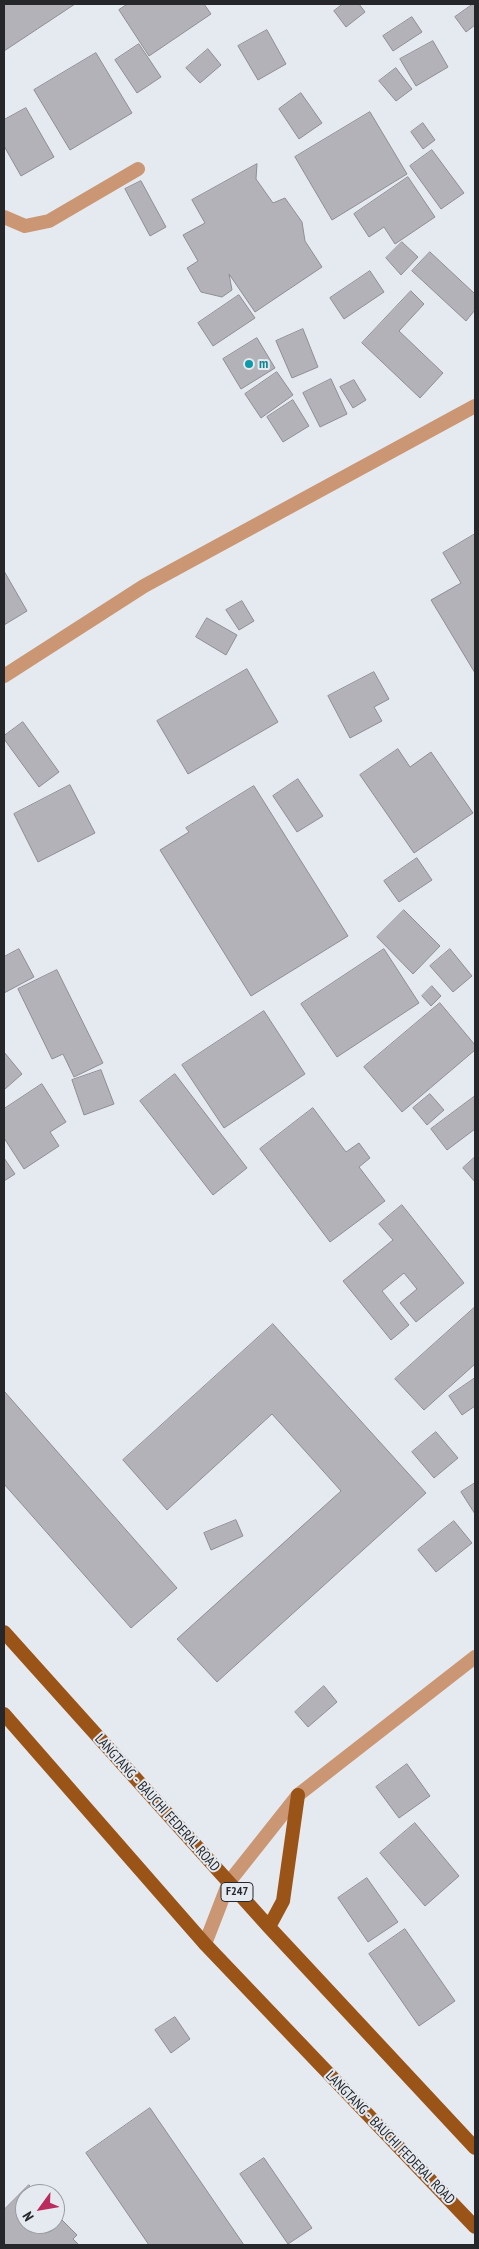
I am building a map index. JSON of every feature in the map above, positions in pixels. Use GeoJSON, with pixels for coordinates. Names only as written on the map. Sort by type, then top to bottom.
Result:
{"type":"FeatureCollection","features":[{"type":"Feature","properties":{"kind":"main road","name":"LANGTANG - BAUCHI FEDERAL ROAD"},"geometry":{"type":"LineString","coordinates":[[4,1632],[269,1927],[475,2148]]}},
{"type":"Feature","properties":{"kind":"main road","name":"LANGTANG - BAUCHI FEDERAL ROAD"},"geometry":{"type":"LineString","coordinates":[[4,1714],[205,1944],[475,2227]]}},
{"type":"Feature","properties":{"kind":"main road"},"geometry":{"type":"LineString","coordinates":[[269,1927],[284,1901],[298,1794]]}},
{"type":"Feature","properties":{"kind":"street"},"geometry":{"type":"LineString","coordinates":[[4,217],[25,226],[49,221],[138,169]]}},
{"type":"Feature","properties":{"kind":"street"},"geometry":{"type":"LineString","coordinates":[[4,676],[144,586],[475,406]]}},
{"type":"Feature","properties":{"kind":"street"},"geometry":{"type":"LineString","coordinates":[[205,1944],[229,1882],[298,1794],[475,1657]]}},
{"type":"Feature","properties":{"kind":"building"},"geometry":{"type":"Polygon","coordinates":[[[4,4],[75,4],[4,51],[4,4]]]}},
{"type":"Feature","properties":{"kind":"building"},"geometry":{"type":"Polygon","coordinates":[[[128,4],[204,4],[211,14],[149,56],[119,10],[128,4]]]}},
{"type":"Feature","properties":{"kind":"building"},"geometry":{"type":"Polygon","coordinates":[[[343,4],[359,4],[365,12],[346,27],[334,11],[343,4]]]}},
{"type":"Feature","properties":{"kind":"building"},"geometry":{"type":"Polygon","coordinates":[[[475,4],[475,25],[466,32],[455,17],[475,4]]]}},
{"type":"Feature","properties":{"kind":"building"},"geometry":{"type":"Polygon","coordinates":[[[412,17],[422,32],[393,51],[383,36],[412,17]]]}},
{"type":"Feature","properties":{"kind":"building"},"geometry":{"type":"Polygon","coordinates":[[[267,30],[286,64],[258,80],[238,46],[267,30]]]}},
{"type":"Feature","properties":{"kind":"building"},"geometry":{"type":"Polygon","coordinates":[[[433,41],[448,67],[416,86],[400,59],[433,41]]]}},
{"type":"Feature","properties":{"kind":"building"},"geometry":{"type":"Polygon","coordinates":[[[139,44],[161,77],[137,93],[115,60],[139,44]]]}},
{"type":"Feature","properties":{"kind":"building"},"geometry":{"type":"Polygon","coordinates":[[[208,49],[221,65],[200,83],[186,68],[208,49]]]}},
{"type":"Feature","properties":{"kind":"building"},"geometry":{"type":"Polygon","coordinates":[[[96,53],[132,113],[70,150],[34,90],[96,53]]]}},
{"type":"Feature","properties":{"kind":"building"},"geometry":{"type":"Polygon","coordinates":[[[396,68],[412,89],[396,101],[379,81],[396,68]]]}},
{"type":"Feature","properties":{"kind":"building"},"geometry":{"type":"Polygon","coordinates":[[[301,93],[322,123],[299,139],[279,109],[301,93]]]}},
{"type":"Feature","properties":{"kind":"building"},"geometry":{"type":"Polygon","coordinates":[[[26,108],[54,157],[21,176],[4,146],[4,120],[26,108]]]}},
{"type":"Feature","properties":{"kind":"building"},"geometry":{"type":"Polygon","coordinates":[[[370,112],[407,174],[332,220],[295,157],[370,112]]]}},
{"type":"Feature","properties":{"kind":"building"},"geometry":{"type":"Polygon","coordinates":[[[423,123],[435,140],[423,149],[411,132],[423,123]]]}},
{"type":"Feature","properties":{"kind":"building"},"geometry":{"type":"Polygon","coordinates":[[[432,150],[464,193],[441,209],[410,166],[432,150]]]}},
{"type":"Feature","properties":{"kind":"building"},"geometry":{"type":"Polygon","coordinates":[[[257,164],[256,179],[273,203],[285,198],[302,222],[305,241],[322,267],[255,312],[229,274],[232,290],[222,297],[201,292],[187,268],[198,261],[183,235],[205,223],[192,200],[257,164]]]}},
{"type":"Feature","properties":{"kind":"building"},"geometry":{"type":"Polygon","coordinates":[[[408,177],[435,217],[395,244],[384,227],[369,237],[354,214],[408,177]]]}},
{"type":"Feature","properties":{"kind":"building"},"geometry":{"type":"Polygon","coordinates":[[[141,181],[166,227],[150,236],[125,189],[141,181]]]}},
{"type":"Feature","properties":{"kind":"building"},"geometry":{"type":"Polygon","coordinates":[[[402,242],[418,257],[401,275],[386,258],[402,242]]]}},
{"type":"Feature","properties":{"kind":"building"},"geometry":{"type":"Polygon","coordinates":[[[430,252],[475,294],[475,310],[466,321],[412,271],[430,252]]]}},
{"type":"Feature","properties":{"kind":"building"},"geometry":{"type":"Polygon","coordinates":[[[370,271],[384,292],[344,319],[330,298],[370,271]]]}},
{"type":"Feature","properties":{"kind":"building"},"geometry":{"type":"Polygon","coordinates":[[[411,291],[424,304],[399,331],[443,373],[420,398],[362,343],[411,291]]]}},
{"type":"Feature","properties":{"kind":"building"},"geometry":{"type":"Polygon","coordinates":[[[239,295],[255,318],[213,346],[198,323],[239,295]]]}},
{"type":"Feature","properties":{"kind":"building"},"geometry":{"type":"Polygon","coordinates":[[[303,329],[318,367],[292,378],[276,341],[303,329]]]}},
{"type":"Feature","properties":{"kind":"building","name":"m"},"geometry":{"type":"Polygon","coordinates":[[[257,338],[275,368],[241,389],[223,359],[257,338]]]}},
{"type":"Feature","properties":{"kind":"building"},"geometry":{"type":"Polygon","coordinates":[[[277,372],[293,395],[261,418],[245,394],[277,372]]]}},
{"type":"Feature","properties":{"kind":"building"},"geometry":{"type":"Polygon","coordinates":[[[331,379],[347,414],[320,427],[303,393],[331,379]]]}},
{"type":"Feature","properties":{"kind":"building"},"geometry":{"type":"Polygon","coordinates":[[[354,380],[366,400],[353,408],[340,387],[354,380]]]}},
{"type":"Feature","properties":{"kind":"building"},"geometry":{"type":"Polygon","coordinates":[[[293,400],[309,426],[283,442],[267,417],[293,400]]]}},
{"type":"Feature","properties":{"kind":"building"},"geometry":{"type":"Polygon","coordinates":[[[475,534],[475,673],[431,600],[461,583],[443,553],[475,534]]]}},
{"type":"Feature","properties":{"kind":"building"},"geometry":{"type":"Polygon","coordinates":[[[4,571],[27,611],[4,625],[4,571]]]}},
{"type":"Feature","properties":{"kind":"building"},"geometry":{"type":"Polygon","coordinates":[[[242,601],[254,621],[239,630],[226,610],[242,601]]]}},
{"type":"Feature","properties":{"kind":"building"},"geometry":{"type":"Polygon","coordinates":[[[207,618],[237,635],[226,655],[196,637],[207,618]]]}},
{"type":"Feature","properties":{"kind":"building"},"geometry":{"type":"Polygon","coordinates":[[[247,669],[278,722],[188,774],[157,721],[247,669]]]}},
{"type":"Feature","properties":{"kind":"building"},"geometry":{"type":"Polygon","coordinates":[[[374,672],[389,699],[374,707],[382,721],[350,738],[328,696],[374,672]]]}},
{"type":"Feature","properties":{"kind":"building"},"geometry":{"type":"Polygon","coordinates":[[[23,722],[59,772],[39,787],[4,739],[4,736],[23,722]]]}},
{"type":"Feature","properties":{"kind":"building"},"geometry":{"type":"Polygon","coordinates":[[[398,749],[410,767],[431,752],[473,813],[414,853],[360,775],[398,749]]]}},
{"type":"Feature","properties":{"kind":"building"},"geometry":{"type":"Polygon","coordinates":[[[298,779],[323,816],[297,832],[273,796],[298,779]]]}},
{"type":"Feature","properties":{"kind":"building"},"geometry":{"type":"Polygon","coordinates":[[[70,785],[95,833],[38,862],[14,814],[70,785]]]}},
{"type":"Feature","properties":{"kind":"building"},"geometry":{"type":"Polygon","coordinates":[[[254,786],[348,936],[251,996],[160,850],[189,832],[186,828],[254,786]]]}},
{"type":"Feature","properties":{"kind":"building"},"geometry":{"type":"Polygon","coordinates":[[[417,858],[432,880],[399,902],[384,881],[417,858]]]}},
{"type":"Feature","properties":{"kind":"building"},"geometry":{"type":"Polygon","coordinates":[[[404,910],[440,946],[413,974],[377,937],[404,910]]]}},
{"type":"Feature","properties":{"kind":"building"},"geometry":{"type":"Polygon","coordinates":[[[19,949],[34,977],[4,993],[4,957],[19,949]]]}},
{"type":"Feature","properties":{"kind":"building"},"geometry":{"type":"Polygon","coordinates":[[[384,949],[419,1003],[337,1057],[301,1004],[384,949]]]}},
{"type":"Feature","properties":{"kind":"building"},"geometry":{"type":"Polygon","coordinates":[[[450,949],[472,976],[453,992],[430,966],[450,949]]]}},
{"type":"Feature","properties":{"kind":"building"},"geometry":{"type":"Polygon","coordinates":[[[57,970],[103,1063],[74,1077],[63,1054],[52,1059],[18,989],[57,970]]]}},
{"type":"Feature","properties":{"kind":"building"},"geometry":{"type":"Polygon","coordinates":[[[432,986],[441,996],[431,1006],[422,996],[432,986]]]}},
{"type":"Feature","properties":{"kind":"building"},"geometry":{"type":"Polygon","coordinates":[[[440,1003],[475,1045],[475,1050],[402,1112],[364,1067],[440,1003]]]}},
{"type":"Feature","properties":{"kind":"building"},"geometry":{"type":"Polygon","coordinates":[[[264,1011],[305,1074],[224,1128],[182,1065],[264,1011]]]}},
{"type":"Feature","properties":{"kind":"building"},"geometry":{"type":"Polygon","coordinates":[[[4,1052],[22,1074],[5,1089],[4,1088],[4,1052]]]}},
{"type":"Feature","properties":{"kind":"building"},"geometry":{"type":"Polygon","coordinates":[[[101,1070],[114,1104],[84,1115],[72,1080],[101,1070]]]}},
{"type":"Feature","properties":{"kind":"building"},"geometry":{"type":"Polygon","coordinates":[[[175,1074],[247,1168],[213,1195],[140,1101],[175,1074]]]}},
{"type":"Feature","properties":{"kind":"building"},"geometry":{"type":"Polygon","coordinates":[[[42,1084],[66,1122],[50,1132],[59,1146],[24,1169],[4,1138],[4,1109],[42,1084]]]}},
{"type":"Feature","properties":{"kind":"building"},"geometry":{"type":"Polygon","coordinates":[[[430,1094],[444,1110],[427,1125],[413,1108],[430,1094]]]}},
{"type":"Feature","properties":{"kind":"building"},"geometry":{"type":"Polygon","coordinates":[[[475,1096],[475,1129],[447,1150],[431,1129],[475,1096]]]}},
{"type":"Feature","properties":{"kind":"building"},"geometry":{"type":"Polygon","coordinates":[[[313,1108],[346,1152],[359,1143],[370,1158],[359,1167],[385,1201],[330,1242],[260,1149],[313,1108]]]}},
{"type":"Feature","properties":{"kind":"building"},"geometry":{"type":"Polygon","coordinates":[[[475,1157],[475,1182],[463,1168],[475,1157]]]}},
{"type":"Feature","properties":{"kind":"building"},"geometry":{"type":"Polygon","coordinates":[[[4,1158],[15,1174],[4,1181],[4,1158]]]}},
{"type":"Feature","properties":{"kind":"building"},"geometry":{"type":"Polygon","coordinates":[[[402,1205],[464,1283],[416,1322],[400,1303],[417,1289],[404,1273],[382,1291],[409,1325],[391,1340],[343,1281],[393,1240],[379,1224],[402,1205]]]}},
{"type":"Feature","properties":{"kind":"building"},"geometry":{"type":"Polygon","coordinates":[[[475,1307],[475,1364],[424,1410],[395,1379],[475,1307]]]}},
{"type":"Feature","properties":{"kind":"building"},"geometry":{"type":"Polygon","coordinates":[[[273,1324],[426,1493],[217,1682],[177,1639],[341,1491],[272,1414],[167,1510],[123,1460],[273,1324]]]}},
{"type":"Feature","properties":{"kind":"building"},"geometry":{"type":"Polygon","coordinates":[[[475,1378],[475,1406],[462,1415],[449,1396],[475,1378]]]}},
{"type":"Feature","properties":{"kind":"building"},"geometry":{"type":"Polygon","coordinates":[[[4,1391],[177,1588],[131,1628],[4,1484],[4,1391]]]}},
{"type":"Feature","properties":{"kind":"building"},"geometry":{"type":"Polygon","coordinates":[[[436,1432],[458,1458],[434,1478],[412,1452],[436,1432]]]}},
{"type":"Feature","properties":{"kind":"building"},"geometry":{"type":"Polygon","coordinates":[[[475,1483],[475,1514],[461,1492],[475,1483]]]}},
{"type":"Feature","properties":{"kind":"building"},"geometry":{"type":"Polygon","coordinates":[[[236,1520],[243,1536],[211,1550],[204,1533],[236,1520]]]}},
{"type":"Feature","properties":{"kind":"building"},"geometry":{"type":"Polygon","coordinates":[[[454,1521],[472,1543],[436,1572],[418,1550],[454,1521]]]}},
{"type":"Feature","properties":{"kind":"building"},"geometry":{"type":"Polygon","coordinates":[[[324,1686],[337,1702],[308,1727],[295,1712],[324,1686]]]}},
{"type":"Feature","properties":{"kind":"building"},"geometry":{"type":"Polygon","coordinates":[[[407,1764],[430,1796],[399,1818],[376,1787],[407,1764]]]}},
{"type":"Feature","properties":{"kind":"building"},"geometry":{"type":"Polygon","coordinates":[[[415,1823],[459,1876],[425,1906],[380,1853],[415,1823]]]}},
{"type":"Feature","properties":{"kind":"building"},"geometry":{"type":"Polygon","coordinates":[[[367,1878],[398,1922],[368,1942],[338,1898],[367,1878]]]}},
{"type":"Feature","properties":{"kind":"building"},"geometry":{"type":"Polygon","coordinates":[[[405,1929],[455,2001],[419,2026],[369,1954],[405,1929]]]}},
{"type":"Feature","properties":{"kind":"building"},"geometry":{"type":"Polygon","coordinates":[[[175,2017],[190,2039],[171,2053],[155,2030],[175,2017]]]}},
{"type":"Feature","properties":{"kind":"building"},"geometry":{"type":"Polygon","coordinates":[[[150,2108],[244,2245],[149,2245],[86,2153],[150,2108]]]}},
{"type":"Feature","properties":{"kind":"building"},"geometry":{"type":"Polygon","coordinates":[[[264,2158],[312,2228],[288,2244],[240,2174],[264,2158]]]}},
{"type":"Feature","properties":{"kind":"building"},"geometry":{"type":"Polygon","coordinates":[[[15,2199],[15,2234],[65,2234],[65,2223],[77,2235],[73,2239],[79,2245],[4,2245],[4,2210],[15,2199]]]}},
{"type":"Feature","properties":{"kind":"place","name":"m"},"geometry":{"type":"Point","coordinates":[249,364]}}]}
